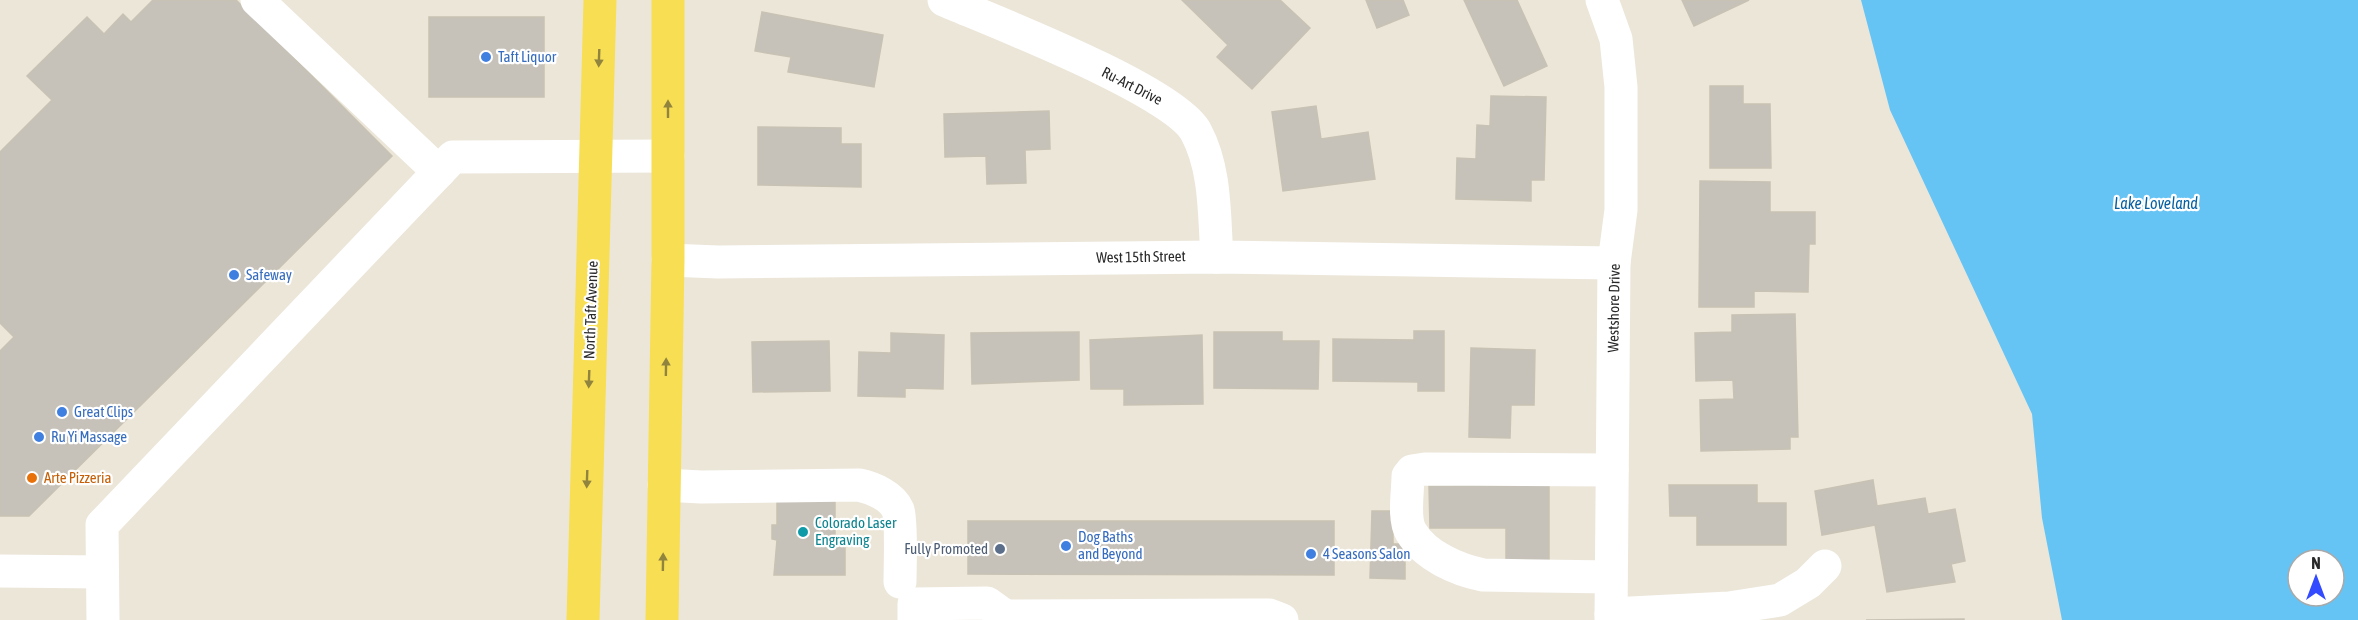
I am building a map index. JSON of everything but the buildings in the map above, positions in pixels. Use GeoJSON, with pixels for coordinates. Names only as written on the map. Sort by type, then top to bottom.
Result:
{"type":"FeatureCollection","features":[{"type":"Feature","properties":{"kind":"main road","name":"North Taft Avenue"},"geometry":{"type":"LineString","coordinates":[[583,620],[600,0]]}},
{"type":"Feature","properties":{"kind":"main road"},"geometry":{"type":"LineString","coordinates":[[662,620],[668,260],[668,0]]}},
{"type":"Feature","properties":{"kind":"street"},"geometry":{"type":"LineString","coordinates":[[257,0],[439,172]]}},
{"type":"Feature","properties":{"kind":"street","name":"Ru-Art Drive"},"geometry":{"type":"LineString","coordinates":[[944,0],[1121,78],[1176,110],[1195,129],[1206,154],[1212,185],[1217,257]]}},
{"type":"Feature","properties":{"kind":"street","name":"Westshore Drive"},"geometry":{"type":"LineString","coordinates":[[1602,0],[1616,39],[1621,87],[1621,210],[1614,263],[1611,617]]}},
{"type":"Feature","properties":{"kind":"street"},"geometry":{"type":"LineString","coordinates":[[103,620],[102,525],[453,157],[668,156]]}},
{"type":"Feature","properties":{"kind":"street","name":"West 15th Street"},"geometry":{"type":"LineString","coordinates":[[668,260],[718,262],[1217,257],[1614,263]]}},
{"type":"Feature","properties":{"kind":"street"},"geometry":{"type":"LineString","coordinates":[[1611,577],[1483,575],[1464,571],[1447,563],[1412,533],[1408,524],[1408,476],[1412,471],[1425,469],[1612,470]]}},
{"type":"Feature","properties":{"kind":"street"},"geometry":{"type":"LineString","coordinates":[[664,485],[701,487],[860,485],[873,488],[889,499],[898,511],[900,582]]}},
{"type":"Feature","properties":{"kind":"street"},"geometry":{"type":"LineString","coordinates":[[1611,617],[1729,608],[1780,600],[1808,583],[1825,566]]}},
{"type":"Feature","properties":{"kind":"street"},"geometry":{"type":"LineString","coordinates":[[0,571],[102,572]]}},
{"type":"Feature","properties":{"kind":"street"},"geometry":{"type":"LineString","coordinates":[[914,620],[914,604],[987,603],[1005,618],[1261,618]]}},
{"type":"Feature","properties":{"kind":"water","name":"Lake Loveland"},"geometry":{"type":"Polygon","coordinates":[[[1861,0],[2358,0],[2358,620],[2062,620],[2042,518],[2032,414],[1890,110],[1861,0]]]}},
{"type":"Feature","properties":{"kind":"place","name":"Taft Liquor"},"geometry":{"type":"Point","coordinates":[486,57]}},
{"type":"Feature","properties":{"kind":"place","name":"Safeway"},"geometry":{"type":"Point","coordinates":[234,275]}},
{"type":"Feature","properties":{"kind":"place","name":"Great Clips"},"geometry":{"type":"Point","coordinates":[62,412]}},
{"type":"Feature","properties":{"kind":"place","name":"Ru Yi Massage"},"geometry":{"type":"Point","coordinates":[39,437]}},
{"type":"Feature","properties":{"kind":"place","name":"Arte Pizzeria"},"geometry":{"type":"Point","coordinates":[32,478]}},
{"type":"Feature","properties":{"kind":"place","name":"Colorado Laser Engraving"},"geometry":{"type":"Point","coordinates":[803,532]}},
{"type":"Feature","properties":{"kind":"place","name":"Dog Baths and Beyond"},"geometry":{"type":"Point","coordinates":[1066,546]}},
{"type":"Feature","properties":{"kind":"place","name":"Fully Promoted"},"geometry":{"type":"Point","coordinates":[1000,549]}},
{"type":"Feature","properties":{"kind":"place","name":"4 Seasons Salon"},"geometry":{"type":"Point","coordinates":[1311,554]}}]}
